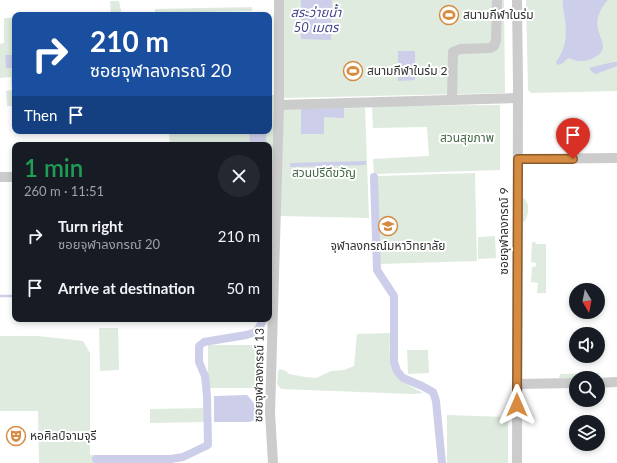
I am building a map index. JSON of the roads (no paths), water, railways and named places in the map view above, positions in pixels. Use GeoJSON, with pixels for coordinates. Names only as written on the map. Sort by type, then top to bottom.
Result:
{"type":"FeatureCollection","features":[{"type":"Feature","properties":{"kind":"street","name":"ซอยจุฬาลงกรณ์ 13"},"geometry":{"type":"LineString","coordinates":[[272,252],[273,172],[279,105],[279,0]]}},
{"type":"Feature","properties":{"kind":"street"},"geometry":{"type":"LineString","coordinates":[[452,100],[454,52],[460,49],[490,48],[494,46],[496,40],[497,0]]}},
{"type":"Feature","properties":{"kind":"street","name":"ซอยจุฬาลงกรณ์ 9"},"geometry":{"type":"LineString","coordinates":[[517,0],[517,463]]}},
{"type":"Feature","properties":{"kind":"street"},"geometry":{"type":"LineString","coordinates":[[279,105],[518,98]]}},
{"type":"Feature","properties":{"kind":"street"},"geometry":{"type":"LineString","coordinates":[[518,159],[617,158]]}},
{"type":"Feature","properties":{"kind":"street"},"geometry":{"type":"LineString","coordinates":[[0,177],[12,177]]}},
{"type":"Feature","properties":{"kind":"street","name":"ซอยจุฬาลงกรณ์ 13"},"geometry":{"type":"LineString","coordinates":[[271,322],[270,413],[273,463]]}},
{"type":"Feature","properties":{"kind":"street"},"geometry":{"type":"LineString","coordinates":[[605,383],[617,382]]}},
{"type":"Feature","properties":{"kind":"street"},"geometry":{"type":"LineString","coordinates":[[517,384],[569,383]]}},
{"type":"Feature","properties":{"kind":"water","name":"สระว่ายน้ำ 50 เมตร"},"geometry":{"type":"Polygon","coordinates":[[[301,0],[332,0],[331,40],[301,39],[301,0]]]}},
{"type":"Feature","properties":{"kind":"water"},"geometry":{"type":"Polygon","coordinates":[[[563,0],[608,0],[603,6],[597,21],[603,47],[600,53],[594,58],[577,61],[568,58],[563,63],[557,65],[556,62],[564,47],[566,36],[563,0]]]}},
{"type":"Feature","properties":{"kind":"water"},"geometry":{"type":"Polygon","coordinates":[[[398,51],[415,51],[415,80],[398,81],[398,51]]]}},
{"type":"Feature","properties":{"kind":"water"},"geometry":{"type":"Polygon","coordinates":[[[5,55],[12,55],[12,68],[6,68],[5,55]]]}},
{"type":"Feature","properties":{"kind":"water"},"geometry":{"type":"Polygon","coordinates":[[[617,62],[617,66],[596,74],[589,68],[617,62]]]}},
{"type":"Feature","properties":{"kind":"water"},"geometry":{"type":"Polygon","coordinates":[[[344,108],[344,118],[324,117],[324,134],[301,134],[301,109],[344,108]]]}},
{"type":"Feature","properties":{"kind":"water"},"geometry":{"type":"Polygon","coordinates":[[[249,134],[266,134],[266,142],[250,142],[249,134]]]}},
{"type":"Feature","properties":{"kind":"water"},"geometry":{"type":"Polygon","coordinates":[[[366,161],[366,165],[290,167],[290,163],[366,161]]]}},
{"type":"Feature","properties":{"kind":"water"},"geometry":{"type":"Polygon","coordinates":[[[247,395],[255,406],[256,420],[249,422],[214,422],[214,396],[247,395]]]}},
{"type":"Feature","properties":{"kind":"waterway"},"geometry":{"type":"LineString","coordinates":[[374,177],[377,270],[394,296],[394,362],[397,371],[403,378],[433,392],[436,401],[442,463]]}},
{"type":"Feature","properties":{"kind":"waterway"},"geometry":{"type":"LineString","coordinates":[[0,296],[12,296]]}},
{"type":"Feature","properties":{"kind":"waterway"},"geometry":{"type":"LineString","coordinates":[[96,459],[171,459],[183,457],[208,445],[207,396],[205,376],[199,362],[199,346],[204,342],[256,332],[262,322]]}},
{"type":"Feature","properties":{"kind":"place","name":"สนามกีฬาในร่ม"},"geometry":{"type":"Point","coordinates":[449,15]}},
{"type":"Feature","properties":{"kind":"place","name":"สนามกีฬาในร่ม 2"},"geometry":{"type":"Point","coordinates":[353,71]}},
{"type":"Feature","properties":{"kind":"place","name":"จุฬาลงกรณ์มหาวิทยาลัย"},"geometry":{"type":"Point","coordinates":[388,226]}},
{"type":"Feature","properties":{"kind":"place","name":"หอศิลป์จามจุรี"},"geometry":{"type":"Point","coordinates":[16,436]}},
{"type":"Feature","properties":{"kind":"park label","name":"สวนสุขภาพ"},"geometry":{"type":"Point","coordinates":[467,138]}},
{"type":"Feature","properties":{"kind":"park label","name":"สวนปรีดีขวัญ"},"geometry":{"type":"Point","coordinates":[324,173]}}]}
